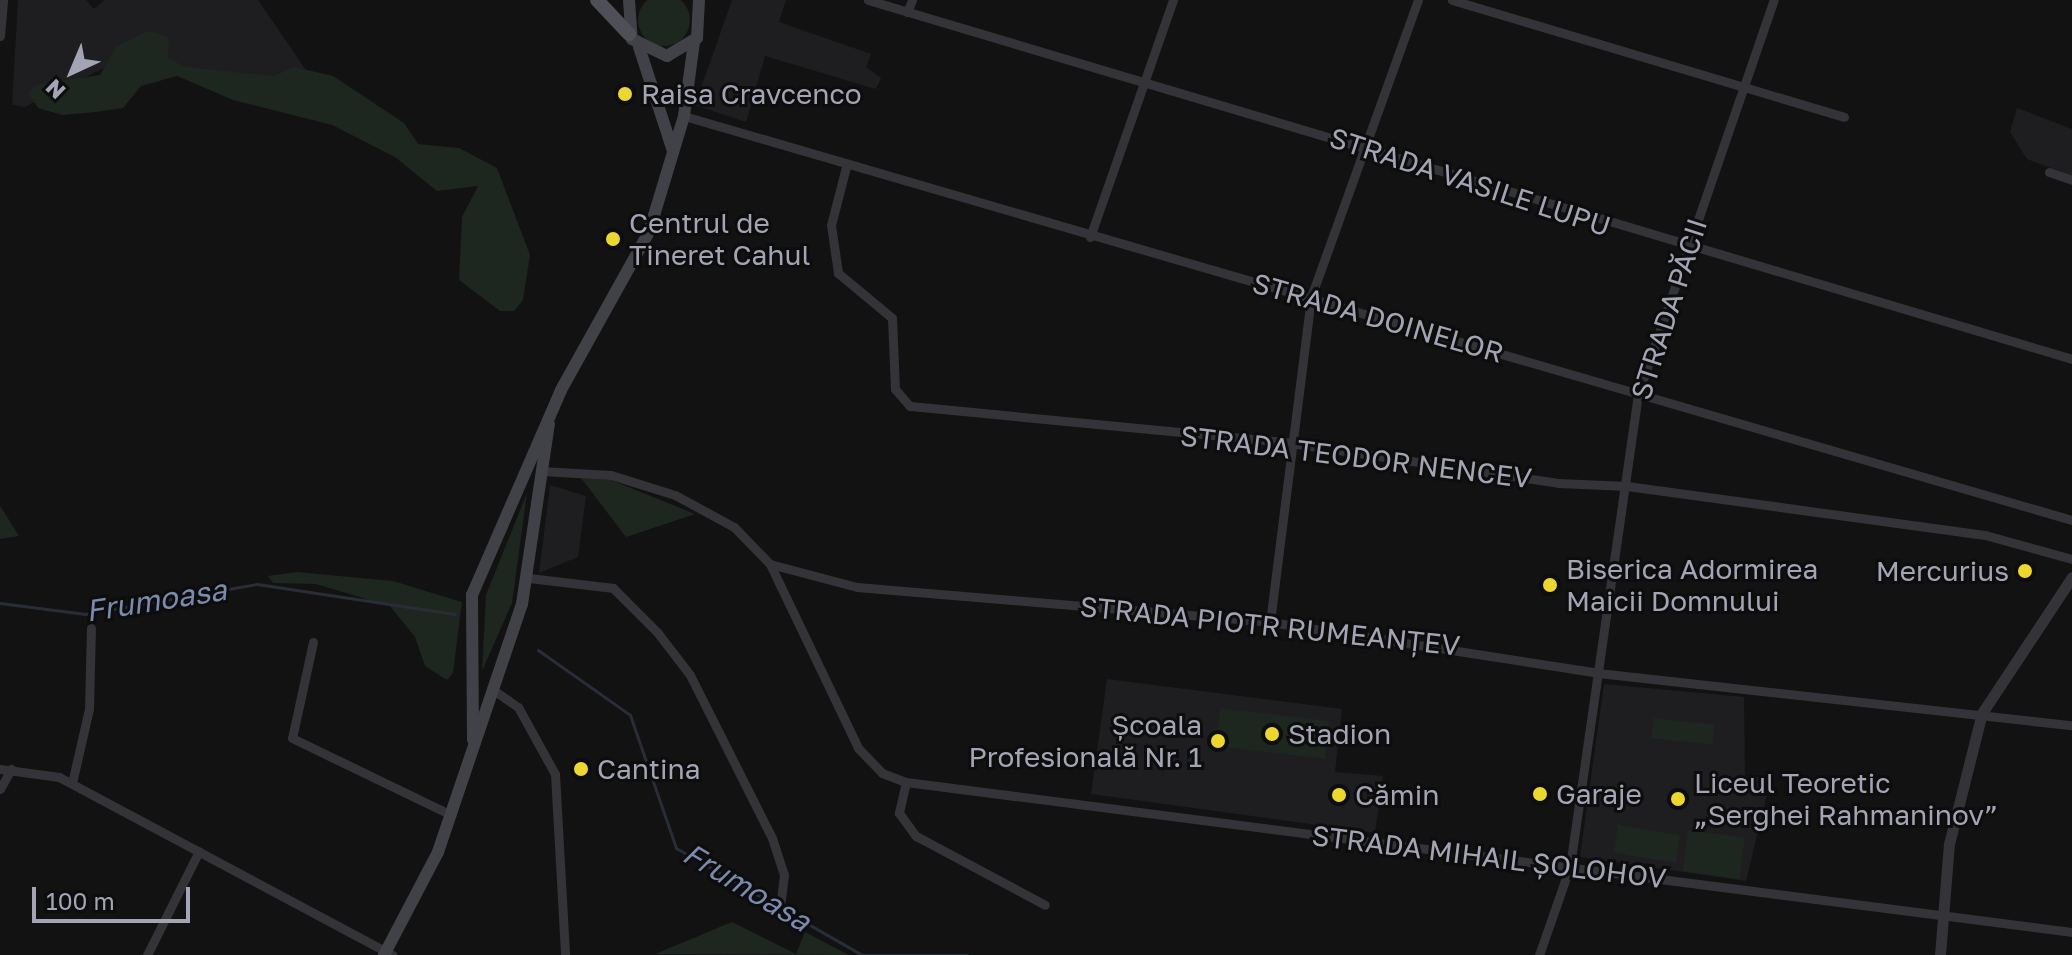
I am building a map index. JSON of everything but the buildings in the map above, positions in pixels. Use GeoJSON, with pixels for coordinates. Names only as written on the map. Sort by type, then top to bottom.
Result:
{"type":"FeatureCollection","features":[{"type":"Feature","properties":{"kind":"main road"},"geometry":{"type":"LineString","coordinates":[[597,0],[634,40],[667,56],[694,42]]}},
{"type":"Feature","properties":{"kind":"main road"},"geometry":{"type":"LineString","coordinates":[[629,0],[634,40],[674,158]]}},
{"type":"Feature","properties":{"kind":"main road"},"geometry":{"type":"LineString","coordinates":[[473,740],[475,672],[471,602],[514,490],[551,409],[640,252],[674,158],[703,3]]}},
{"type":"Feature","properties":{"kind":"main road"},"geometry":{"type":"LineString","coordinates":[[387,954],[451,815],[473,740],[529,578],[551,409]]}},
{"type":"Feature","properties":{"kind":"main road"},"geometry":{"type":"LineString","coordinates":[[514,490],[532,487],[539,500]]}},
{"type":"Feature","properties":{"kind":"main road"},"geometry":{"type":"LineString","coordinates":[[475,672],[494,683]]}},
{"type":"Feature","properties":{"kind":"street"},"geometry":{"type":"LineString","coordinates":[[0,36],[3,0]]}},
{"type":"Feature","properties":{"kind":"street","name":"STRADA VASILE LUPU"},"geometry":{"type":"LineString","coordinates":[[868,0],[1360,145],[1687,249],[2072,359]]}},
{"type":"Feature","properties":{"kind":"street"},"geometry":{"type":"LineString","coordinates":[[907,12],[912,0]]}},
{"type":"Feature","properties":{"kind":"street"},"geometry":{"type":"LineString","coordinates":[[1090,237],[1173,0]]}},
{"type":"Feature","properties":{"kind":"street"},"geometry":{"type":"LineString","coordinates":[[1270,622],[1311,297],[1360,145],[1418,0]]}},
{"type":"Feature","properties":{"kind":"street"},"geometry":{"type":"LineString","coordinates":[[1452,0],[1844,117]]}},
{"type":"Feature","properties":{"kind":"street","name":"STRADA PĂCII"},"geometry":{"type":"LineString","coordinates":[[1539,955],[1570,866],[1638,394],[1774,0]]}},
{"type":"Feature","properties":{"kind":"street","name":"STRADA DOINELOR"},"geometry":{"type":"LineString","coordinates":[[684,116],[846,167],[1311,297],[2072,520]]}},
{"type":"Feature","properties":{"kind":"street","name":"STRADA TEODOR NENCEV"},"geometry":{"type":"LineString","coordinates":[[846,167],[831,225],[838,273],[892,318],[895,389],[904,404],[1291,443],[1627,486],[1985,535],[2072,559]]}},
{"type":"Feature","properties":{"kind":"street"},"geometry":{"type":"LineString","coordinates":[[2049,172],[2072,180]]}},
{"type":"Feature","properties":{"kind":"street"},"geometry":{"type":"LineString","coordinates":[[541,471],[611,475],[675,495],[734,527],[770,564]]}},
{"type":"Feature","properties":{"kind":"street","name":"STRADA PIOTR RUMEANȚEV"},"geometry":{"type":"LineString","coordinates":[[770,564],[857,587],[1270,622],[1598,673],[2072,725]]}},
{"type":"Feature","properties":{"kind":"street","name":"STRADA MIHAIL ȘOLOHOV"},"geometry":{"type":"LineString","coordinates":[[770,564],[858,748],[882,773],[906,782],[2072,932]]}},
{"type":"Feature","properties":{"kind":"street"},"geometry":{"type":"LineString","coordinates":[[1940,955],[1956,805],[1982,713],[2072,577]]}},
{"type":"Feature","properties":{"kind":"street"},"geometry":{"type":"LineString","coordinates":[[529,578],[613,588],[657,632],[690,675],[772,838],[784,875],[781,901]]}},
{"type":"Feature","properties":{"kind":"street"},"geometry":{"type":"LineString","coordinates":[[72,783],[89,709],[91,628]]}},
{"type":"Feature","properties":{"kind":"street"},"geometry":{"type":"LineString","coordinates":[[313,642],[292,738],[451,815]]}},
{"type":"Feature","properties":{"kind":"street"},"geometry":{"type":"LineString","coordinates":[[494,683],[518,707],[555,774],[565,955]]}},
{"type":"Feature","properties":{"kind":"street"},"geometry":{"type":"LineString","coordinates":[[0,789],[5,769],[72,783],[387,954]]}},
{"type":"Feature","properties":{"kind":"street"},"geometry":{"type":"LineString","coordinates":[[906,782],[899,813],[916,836],[1045,905]]}},
{"type":"Feature","properties":{"kind":"street"},"geometry":{"type":"LineString","coordinates":[[147,955],[199,851]]}},
{"type":"Feature","properties":{"kind":"shaded area"},"geometry":{"type":"Polygon","coordinates":[[[664,-6],[682,2],[690,20],[682,38],[664,46],[646,38],[638,20],[646,2],[664,-6]]]}},
{"type":"Feature","properties":{"kind":"shaded area"},"geometry":{"type":"Polygon","coordinates":[[[18,0],[86,0],[94,9],[105,0],[258,0],[308,73],[249,84],[118,61],[25,107],[12,105],[18,0]]]}},
{"type":"Feature","properties":{"kind":"shaded area"},"geometry":{"type":"Polygon","coordinates":[[[732,0],[786,0],[779,22],[871,54],[866,67],[881,78],[876,89],[765,56],[746,122],[695,105],[732,0]]]}},
{"type":"Feature","properties":{"kind":"shaded area"},"geometry":{"type":"Polygon","coordinates":[[[148,31],[169,38],[168,58],[185,67],[274,76],[294,67],[333,76],[404,123],[418,144],[459,148],[497,168],[530,255],[523,300],[514,311],[500,311],[459,280],[462,217],[478,186],[437,191],[395,157],[332,125],[233,100],[177,76],[141,86],[123,108],[96,112],[62,115],[38,108],[28,93],[39,84],[100,75],[116,47],[148,31]]]}},
{"type":"Feature","properties":{"kind":"shaded area"},"geometry":{"type":"Polygon","coordinates":[[[2017,108],[2072,129],[2072,176],[2027,159],[2010,132],[2017,108]]]}},
{"type":"Feature","properties":{"kind":"shaded area"},"geometry":{"type":"Polygon","coordinates":[[[581,478],[611,480],[695,514],[626,537],[581,478]]]}},
{"type":"Feature","properties":{"kind":"shaded area"},"geometry":{"type":"Polygon","coordinates":[[[550,485],[586,496],[578,557],[539,573],[550,485]]]}},
{"type":"Feature","properties":{"kind":"shaded area"},"geometry":{"type":"Polygon","coordinates":[[[527,493],[512,603],[482,671],[486,595],[527,493]]]}},
{"type":"Feature","properties":{"kind":"shaded area"},"geometry":{"type":"Polygon","coordinates":[[[0,506],[4,512],[19,536],[0,539],[0,506]]]}},
{"type":"Feature","properties":{"kind":"shaded area"},"geometry":{"type":"Polygon","coordinates":[[[297,572],[393,581],[462,602],[453,673],[447,680],[425,666],[415,637],[390,606],[316,584],[273,583],[268,576],[297,572]]]}},
{"type":"Feature","properties":{"kind":"shaded area","name":"Școala Profesională Nr. 1"},"geometry":{"type":"Polygon","coordinates":[[[1107,679],[1342,709],[1335,772],[1383,776],[1375,833],[1091,794],[1107,679]]]}},
{"type":"Feature","properties":{"kind":"shaded area","name":"Liceul Teoretic „Serghei Rahmaninov”"},"geometry":{"type":"Polygon","coordinates":[[[1604,684],[1744,697],[1745,776],[1771,778],[1746,881],[1580,857],[1604,684]]]}},
{"type":"Feature","properties":{"kind":"shaded area","name":"Stadion"},"geometry":{"type":"Polygon","coordinates":[[[1220,708],[1329,721],[1325,759],[1216,746],[1220,708]]]}},
{"type":"Feature","properties":{"kind":"shaded area"},"geometry":{"type":"Polygon","coordinates":[[[1654,718],[1715,725],[1712,745],[1651,738],[1654,718]]]}},
{"type":"Feature","properties":{"kind":"shaded area"},"geometry":{"type":"Polygon","coordinates":[[[1618,825],[1680,835],[1676,863],[1614,853],[1618,825]]]}},
{"type":"Feature","properties":{"kind":"shaded area"},"geometry":{"type":"Polygon","coordinates":[[[1688,830],[1745,838],[1739,879],[1683,871],[1688,830]]]}},
{"type":"Feature","properties":{"kind":"shaded area"},"geometry":{"type":"Polygon","coordinates":[[[732,922],[796,954],[805,932],[849,955],[655,954],[732,922]]]}},
{"type":"Feature","properties":{"kind":"waterway","name":"Frumoasa"},"geometry":{"type":"LineString","coordinates":[[0,603],[85,614],[257,584],[455,614]]}},
{"type":"Feature","properties":{"kind":"waterway","name":"Frumoasa"},"geometry":{"type":"LineString","coordinates":[[538,650],[630,715],[676,848],[862,955],[967,955]]}},
{"type":"Feature","properties":{"kind":"place","name":"Raisa Cravcenco"},"geometry":{"type":"Point","coordinates":[625,94]}},
{"type":"Feature","properties":{"kind":"place","name":"Centrul de Tineret Cahul"},"geometry":{"type":"Point","coordinates":[613,239]}},
{"type":"Feature","properties":{"kind":"place","name":"Mercurius"},"geometry":{"type":"Point","coordinates":[2025,571]}},
{"type":"Feature","properties":{"kind":"place","name":"Biserica Adormirea Maicii Domnului"},"geometry":{"type":"Point","coordinates":[1550,585]}},
{"type":"Feature","properties":{"kind":"place","name":"Stadion"},"geometry":{"type":"Point","coordinates":[1272,734]}},
{"type":"Feature","properties":{"kind":"place","name":"Școala Profesională Nr. 1"},"geometry":{"type":"Point","coordinates":[1218,741]}},
{"type":"Feature","properties":{"kind":"place","name":"Cantina"},"geometry":{"type":"Point","coordinates":[581,769]}},
{"type":"Feature","properties":{"kind":"place","name":"Garaje"},"geometry":{"type":"Point","coordinates":[1540,794]}},
{"type":"Feature","properties":{"kind":"place","name":"Cămin"},"geometry":{"type":"Point","coordinates":[1339,795]}},
{"type":"Feature","properties":{"kind":"place","name":"Liceul Teoretic „Serghei Rahmaninov”"},"geometry":{"type":"Point","coordinates":[1678,799]}}]}
